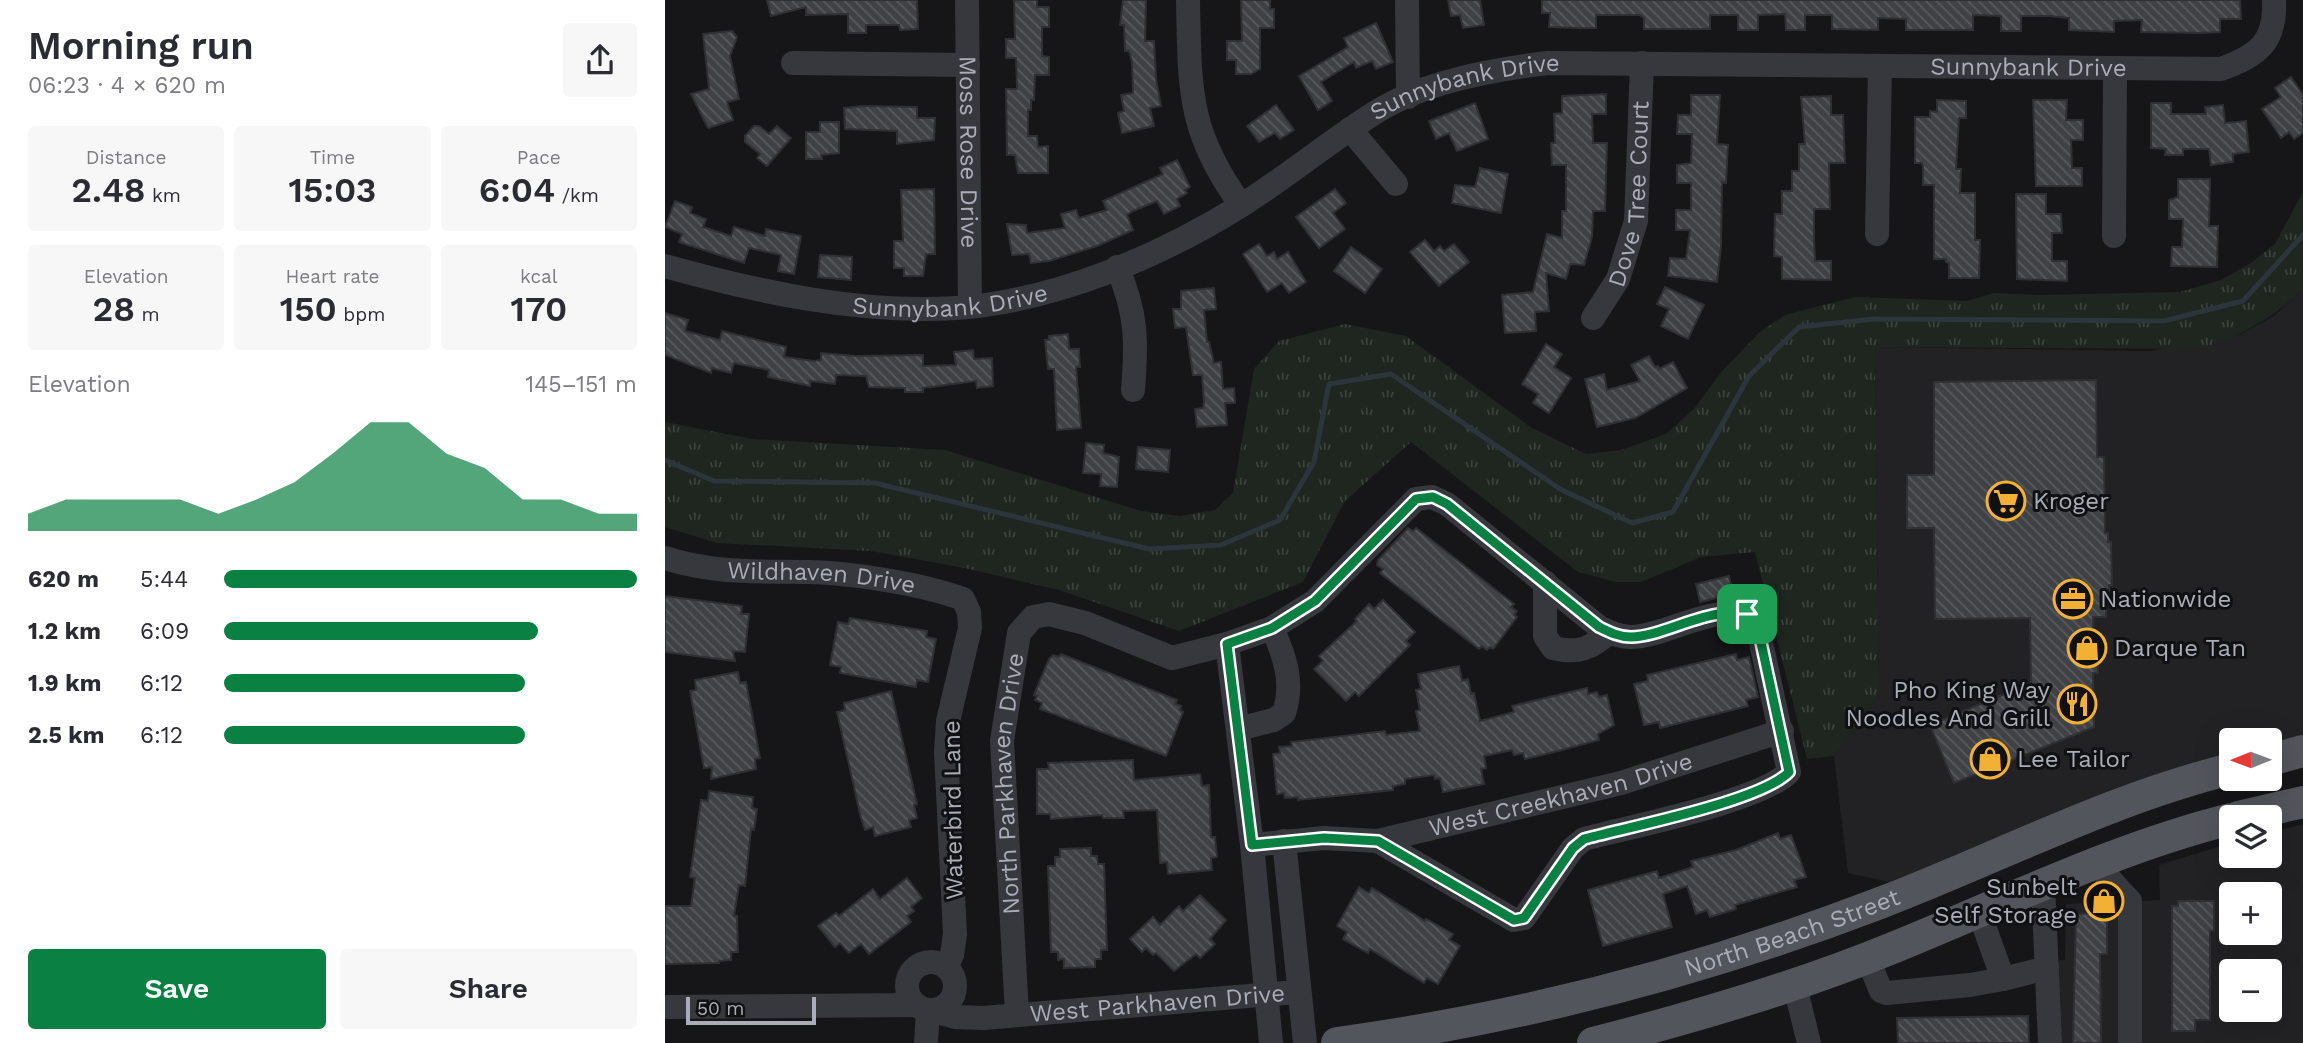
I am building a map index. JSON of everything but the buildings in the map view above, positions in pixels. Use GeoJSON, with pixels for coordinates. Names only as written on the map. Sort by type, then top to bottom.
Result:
{"type":"FeatureCollection","features":[{"type":"Feature","properties":{"kind":"main road"},"geometry":{"type":"LineString","coordinates":[[2282,757],[2303,751]]}},
{"type":"Feature","properties":{"kind":"main road","name":"North Beach Street"},"geometry":{"type":"LineString","coordinates":[[1337,1043],[1549,1006],[1766,944],[1934,882],[2107,807],[2219,773]]}},
{"type":"Feature","properties":{"kind":"main road"},"geometry":{"type":"LineString","coordinates":[[2282,807],[2303,802]]}},
{"type":"Feature","properties":{"kind":"main road","name":"North Beach Street"},"geometry":{"type":"LineString","coordinates":[[1593,1043],[1719,1008],[1867,957],[2043,884],[2193,828],[2219,822]]}},
{"type":"Feature","properties":{"kind":"street","name":"Moss Rose Drive"},"geometry":{"type":"LineString","coordinates":[[967,0],[970,306]]}},
{"type":"Feature","properties":{"kind":"street"},"geometry":{"type":"LineString","coordinates":[[1188,0],[1190,85],[1196,122],[1217,172],[1241,205]]}},
{"type":"Feature","properties":{"kind":"street"},"geometry":{"type":"LineString","coordinates":[[1407,0],[1408,97]]}},
{"type":"Feature","properties":{"kind":"street","name":"Sunnybank Drive"},"geometry":{"type":"LineString","coordinates":[[665,265],[772,292],[892,307],[970,306],[1064,287],[1166,246],[1241,205],[1384,107],[1469,76],[1548,63],[2221,69],[2244,61],[2262,46],[2275,25],[2274,0]]}},
{"type":"Feature","properties":{"kind":"street","name":"Dove Tree Court"},"geometry":{"type":"LineString","coordinates":[[1593,318],[1618,279],[1636,221],[1642,63]]}},
{"type":"Feature","properties":{"kind":"street"},"geometry":{"type":"LineString","coordinates":[[793,64],[968,65]]}},
{"type":"Feature","properties":{"kind":"street"},"geometry":{"type":"LineString","coordinates":[[1877,234],[1880,66]]}},
{"type":"Feature","properties":{"kind":"street"},"geometry":{"type":"LineString","coordinates":[[2114,236],[2115,70]]}},
{"type":"Feature","properties":{"kind":"street"},"geometry":{"type":"LineString","coordinates":[[1350,130],[1396,184]]}},
{"type":"Feature","properties":{"kind":"street"},"geometry":{"type":"LineString","coordinates":[[1117,267],[1131,299],[1137,339],[1132,390]]}},
{"type":"Feature","properties":{"kind":"street"},"geometry":{"type":"LineString","coordinates":[[1271,1043],[1252,845],[1227,644],[1272,628],[1315,601],[1416,499],[1433,497],[1447,504],[1599,627],[1609,632],[1632,637],[1728,612],[1747,614],[1757,624],[1789,772],[1779,782],[1744,796],[1584,839],[1573,848],[1524,918],[1514,920],[1378,841]]}},
{"type":"Feature","properties":{"kind":"street","name":"Wildhaven Drive"},"geometry":{"type":"LineString","coordinates":[[665,558],[682,564],[741,573],[830,573],[943,592],[963,599],[969,612]]}},
{"type":"Feature","properties":{"kind":"street"},"geometry":{"type":"LineString","coordinates":[[1545,582],[1545,636],[1553,648],[1584,650],[1593,647],[1609,632]]}},
{"type":"Feature","properties":{"kind":"street","name":"Waterbird Lane"},"geometry":{"type":"LineString","coordinates":[[946,967],[952,955],[954,934],[946,752],[948,721],[968,640],[969,612]]}},
{"type":"Feature","properties":{"kind":"street","name":"North Parkhaven Drive"},"geometry":{"type":"LineString","coordinates":[[1017,1014],[1002,741],[1019,633],[1033,617],[1049,614],[1085,623],[1172,658],[1227,644]]}},
{"type":"Feature","properties":{"kind":"street"},"geometry":{"type":"LineString","coordinates":[[1238,729],[1274,720],[1284,713],[1289,683],[1284,654],[1272,628]]}},
{"type":"Feature","properties":{"kind":"street","name":"West Creekhaven Drive"},"geometry":{"type":"LineString","coordinates":[[1252,845],[1324,838],[1378,841],[1621,783],[1782,731]]}},
{"type":"Feature","properties":{"kind":"street"},"geometry":{"type":"LineString","coordinates":[[1284,841],[1297,992],[1305,1043]]}},
{"type":"Feature","properties":{"kind":"street"},"geometry":{"type":"LineString","coordinates":[[2097,865],[2130,901],[2130,1043]]}},
{"type":"Feature","properties":{"kind":"street"},"geometry":{"type":"LineString","coordinates":[[2043,884],[2050,1043]]}},
{"type":"Feature","properties":{"kind":"street"},"geometry":{"type":"LineString","coordinates":[[1979,912],[2003,979]]}},
{"type":"Feature","properties":{"kind":"street"},"geometry":{"type":"LineString","coordinates":[[1867,957],[1881,990],[1887,993],[1970,985],[2047,968]]}},
{"type":"Feature","properties":{"kind":"street"},"geometry":{"type":"LineString","coordinates":[[924,1009],[947,1004],[952,999],[954,978],[946,967],[933,962],[920,964],[910,974],[906,987],[924,1009],[926,1043]]}},
{"type":"Feature","properties":{"kind":"street"},"geometry":{"type":"LineString","coordinates":[[1794,982],[1809,1043]]}},
{"type":"Feature","properties":{"kind":"street","name":"West Parkhaven Drive"},"geometry":{"type":"LineString","coordinates":[[665,1007],[924,1009],[955,1017],[1297,992]]}},
{"type":"Feature","properties":{"kind":"street","name":"West Parkhaven Drive"},"geometry":{"type":"LineString","coordinates":[[952,999],[981,1009],[1017,1014]]}},
{"type":"Feature","properties":{"kind":"shaded area"},"geometry":{"type":"Polygon","coordinates":[[[2303,289],[2303,738],[2282,742],[2282,728],[2219,728],[2219,757],[1889,882],[1848,873],[1834,756],[1879,695],[1875,347],[2149,351],[2241,334],[2274,316],[2303,289]]]}},
{"type":"Feature","properties":{"kind":"shaded area"},"geometry":{"type":"Polygon","coordinates":[[[2303,824],[2303,1043],[2053,1043],[2051,961],[2065,960],[2066,904],[2160,900],[2159,865],[2219,847],[2219,868],[2282,868],[2282,830],[2303,824]]]}},
{"type":"Feature","properties":{"kind":"green space"},"geometry":{"type":"Polygon","coordinates":[[[2303,192],[2303,289],[2255,325],[2200,349],[1875,347],[1879,695],[1834,756],[1807,759],[1755,552],[1701,557],[1641,582],[1616,582],[1578,572],[1411,442],[1345,501],[1303,582],[1179,631],[1059,590],[965,568],[871,551],[717,543],[665,527],[665,422],[752,439],[945,450],[1141,511],[1180,516],[1215,510],[1233,493],[1254,369],[1279,341],[1345,324],[1406,336],[1532,428],[1586,454],[1621,450],[1666,434],[1694,409],[1723,370],[1760,332],[1785,315],[1855,297],[1967,301],[1994,293],[2039,295],[2180,292],[2221,280],[2251,263],[2275,244],[2303,192]]]}},
{"type":"Feature","properties":{"kind":"waterway"},"geometry":{"type":"LineString","coordinates":[[665,460],[714,481],[875,483],[1149,549],[1221,545],[1280,520],[1314,462],[1329,384],[1391,374],[1560,489],[1632,523],[1673,512],[1749,376],[1799,327],[1874,319],[2164,321],[2243,301],[2303,235]]}},
{"type":"Feature","properties":{"kind":"place","name":"Kroger"},"geometry":{"type":"Point","coordinates":[2006,501]}},
{"type":"Feature","properties":{"kind":"place","name":"Nationwide"},"geometry":{"type":"Point","coordinates":[2073,599]}},
{"type":"Feature","properties":{"kind":"place","name":"Darque Tan"},"geometry":{"type":"Point","coordinates":[2087,648]}},
{"type":"Feature","properties":{"kind":"place","name":"Pho King Way Noodles And Grill"},"geometry":{"type":"Point","coordinates":[2077,704]}},
{"type":"Feature","properties":{"kind":"place","name":"Lee Tailor"},"geometry":{"type":"Point","coordinates":[1990,759]}},
{"type":"Feature","properties":{"kind":"place","name":"Sunbelt Self Storage"},"geometry":{"type":"Point","coordinates":[2104,901]}},
{"type":"Feature","properties":{"kind":"route"},"geometry":{"type":"LineString","coordinates":[[1433,497],[1447,504],[1599,627],[1615,635],[1632,637],[1728,612],[1747,614],[1757,624],[1789,772],[1779,782],[1744,796],[1584,839],[1573,848],[1524,918],[1514,920],[1378,841],[1324,838],[1252,845],[1227,644],[1272,628],[1315,601],[1416,499],[1433,497]]}}]}
